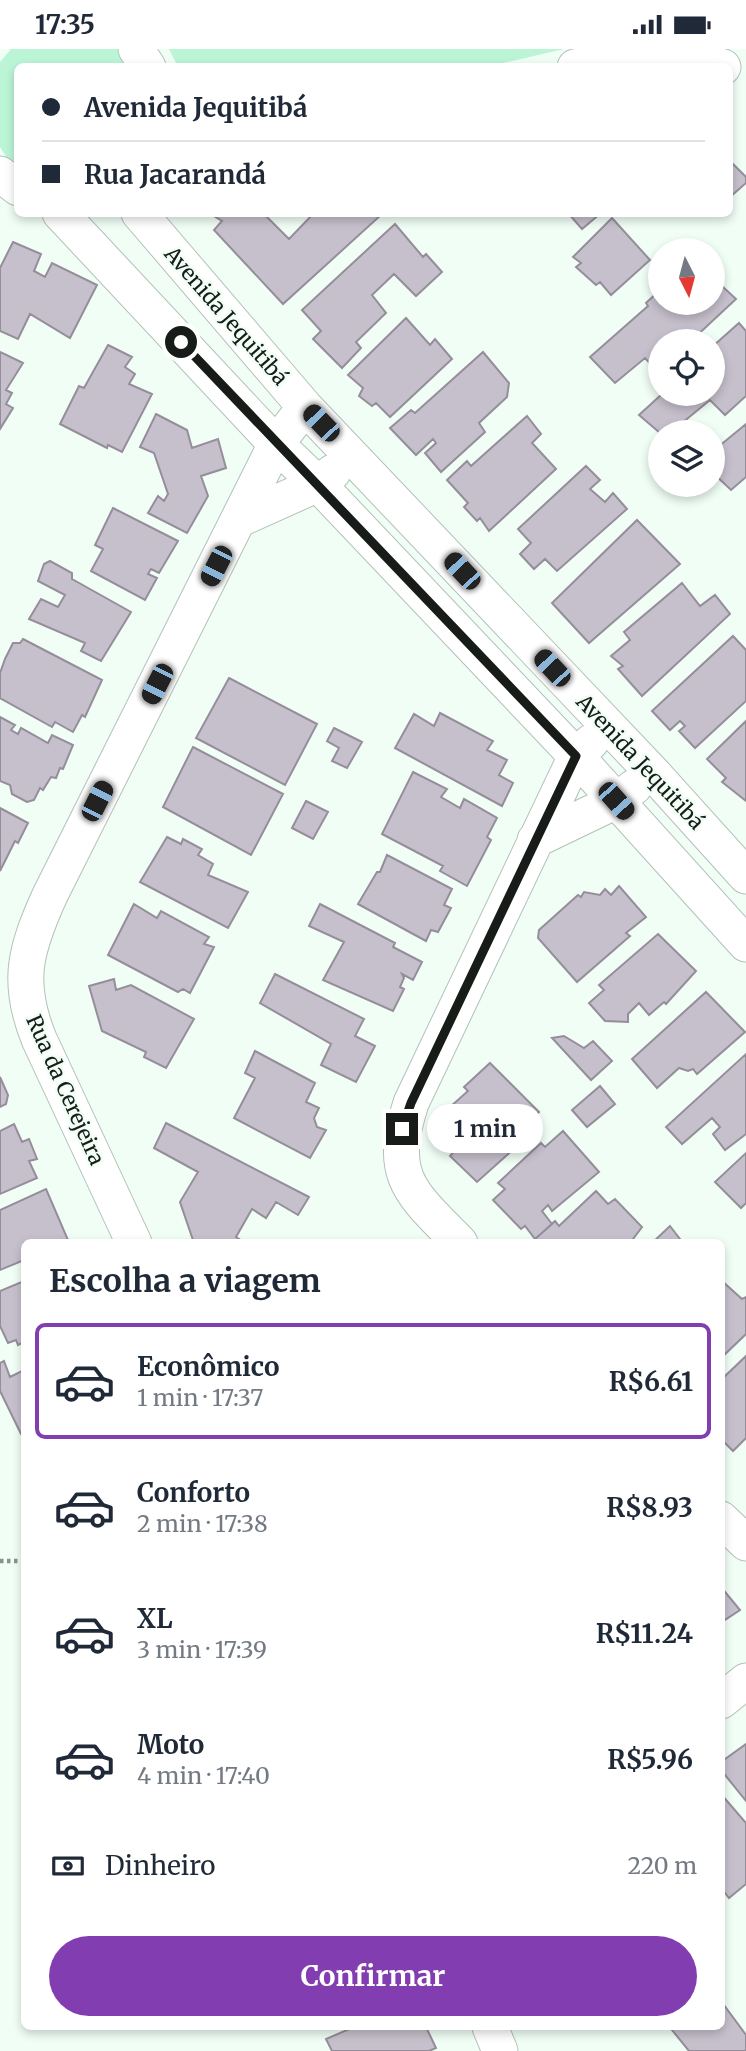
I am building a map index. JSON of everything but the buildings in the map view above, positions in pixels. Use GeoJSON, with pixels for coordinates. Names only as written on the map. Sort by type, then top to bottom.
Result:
{"type":"FeatureCollection","features":[{"type":"Feature","properties":{"kind":"street"},"geometry":{"type":"LineString","coordinates":[[590,63],[620,55],[666,49],[711,63]]}},
{"type":"Feature","properties":{"kind":"street"},"geometry":{"type":"LineString","coordinates":[[0,174],[14,185]]}},
{"type":"Feature","properties":{"kind":"street","name":"Avenida Jequitibá"},"geometry":{"type":"LineString","coordinates":[[64,217],[276,444],[318,484],[576,756],[746,944]]}},
{"type":"Feature","properties":{"kind":"street","name":"Avenida Jequitibá"},"geometry":{"type":"LineString","coordinates":[[142,217],[305,407],[653,773],[746,876]]}},
{"type":"Feature","properties":{"kind":"street","name":"Rua da Cerejeira"},"geometry":{"type":"LineString","coordinates":[[132,1239],[39,1039],[29,1014],[24,970],[34,929],[50,895],[276,444],[305,407]]}},
{"type":"Feature","properties":{"kind":"street"},"geometry":{"type":"LineString","coordinates":[[240,519],[318,484],[354,456]]}},
{"type":"Feature","properties":{"kind":"street"},"geometry":{"type":"LineString","coordinates":[[456,1239],[409,1188],[402,1171],[402,1129],[411,1103],[576,756],[607,726]]}},
{"type":"Feature","properties":{"kind":"street"},"geometry":{"type":"LineString","coordinates":[[535,840],[616,801],[653,773]]}},
{"type":"Feature","properties":{"kind":"street"},"geometry":{"type":"LineString","coordinates":[[725,1698],[746,1681]]}},
{"type":"Feature","properties":{"kind":"street"},"geometry":{"type":"LineString","coordinates":[[491,2030],[500,2051]]}},
{"type":"Feature","properties":{"kind":"path"},"geometry":{"type":"LineString","coordinates":[[0,1561],[21,1561]]}},
{"type":"Feature","properties":{"kind":"green space"},"geometry":{"type":"Polygon","coordinates":[[[11,49],[120,49],[132,63],[14,63],[14,164],[0,147],[0,62],[11,49]]]}},
{"type":"Feature","properties":{"kind":"green space"},"geometry":{"type":"Polygon","coordinates":[[[169,49],[564,49],[503,63],[176,63],[169,49]]]}},
{"type":"Feature","properties":{"kind":"route"},"geometry":{"type":"LineString","coordinates":[[181,342],[576,756],[411,1103],[402,1129]]}}]}
